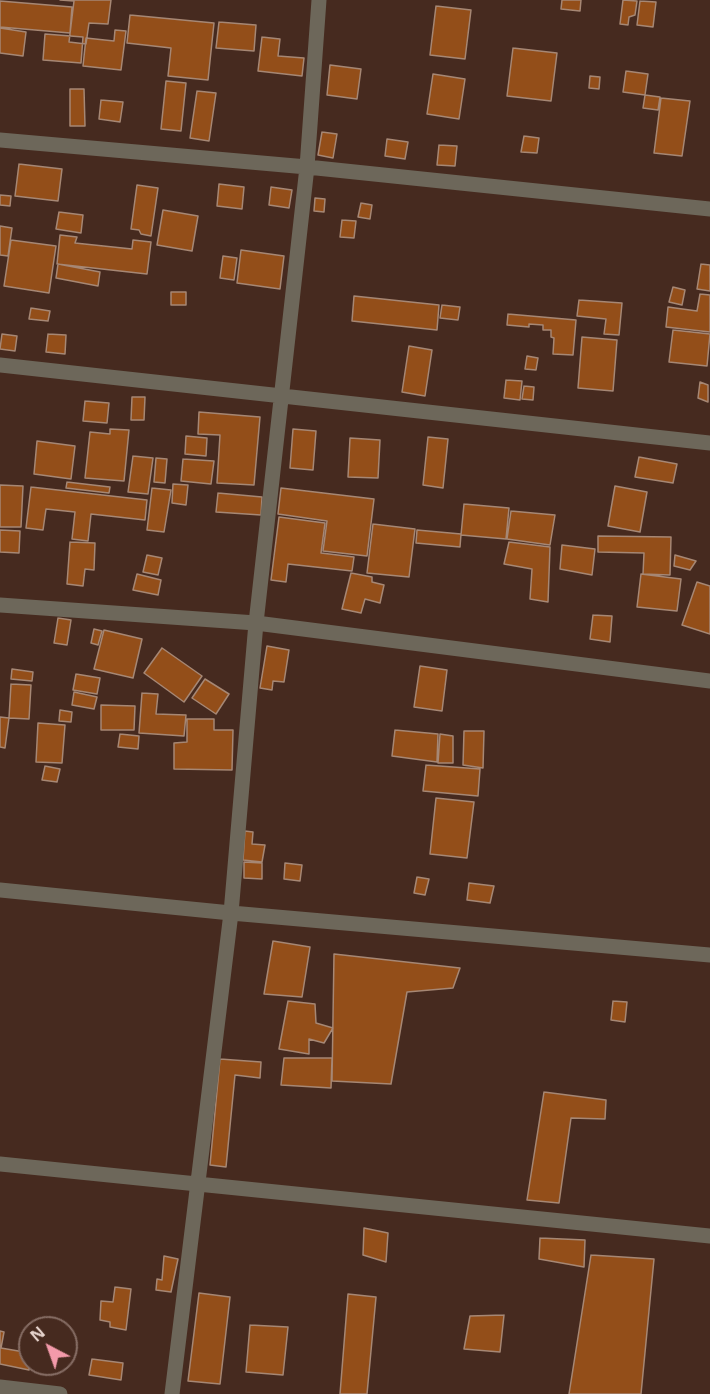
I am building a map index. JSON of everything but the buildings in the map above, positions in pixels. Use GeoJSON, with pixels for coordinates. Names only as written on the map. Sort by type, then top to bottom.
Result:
{"type":"FeatureCollection","features":[{"type":"Feature","properties":{"kind":"street"},"geometry":{"type":"LineString","coordinates":[[172,1394],[231,913],[256,623],[307,167],[319,0]]}},
{"type":"Feature","properties":{"kind":"street"},"geometry":{"type":"LineString","coordinates":[[0,140],[307,167],[710,209]]}},
{"type":"Feature","properties":{"kind":"street"},"geometry":{"type":"LineString","coordinates":[[0,365],[710,443]]}},
{"type":"Feature","properties":{"kind":"street"},"geometry":{"type":"LineString","coordinates":[[0,605],[256,623],[710,681]]}},
{"type":"Feature","properties":{"kind":"street"},"geometry":{"type":"LineString","coordinates":[[0,890],[231,913],[710,955]]}},
{"type":"Feature","properties":{"kind":"street"},"geometry":{"type":"LineString","coordinates":[[0,1164],[710,1236]]}},
{"type":"Feature","properties":{"kind":"street"},"geometry":{"type":"LineString","coordinates":[[2,1389],[60,1394]]}}]}
